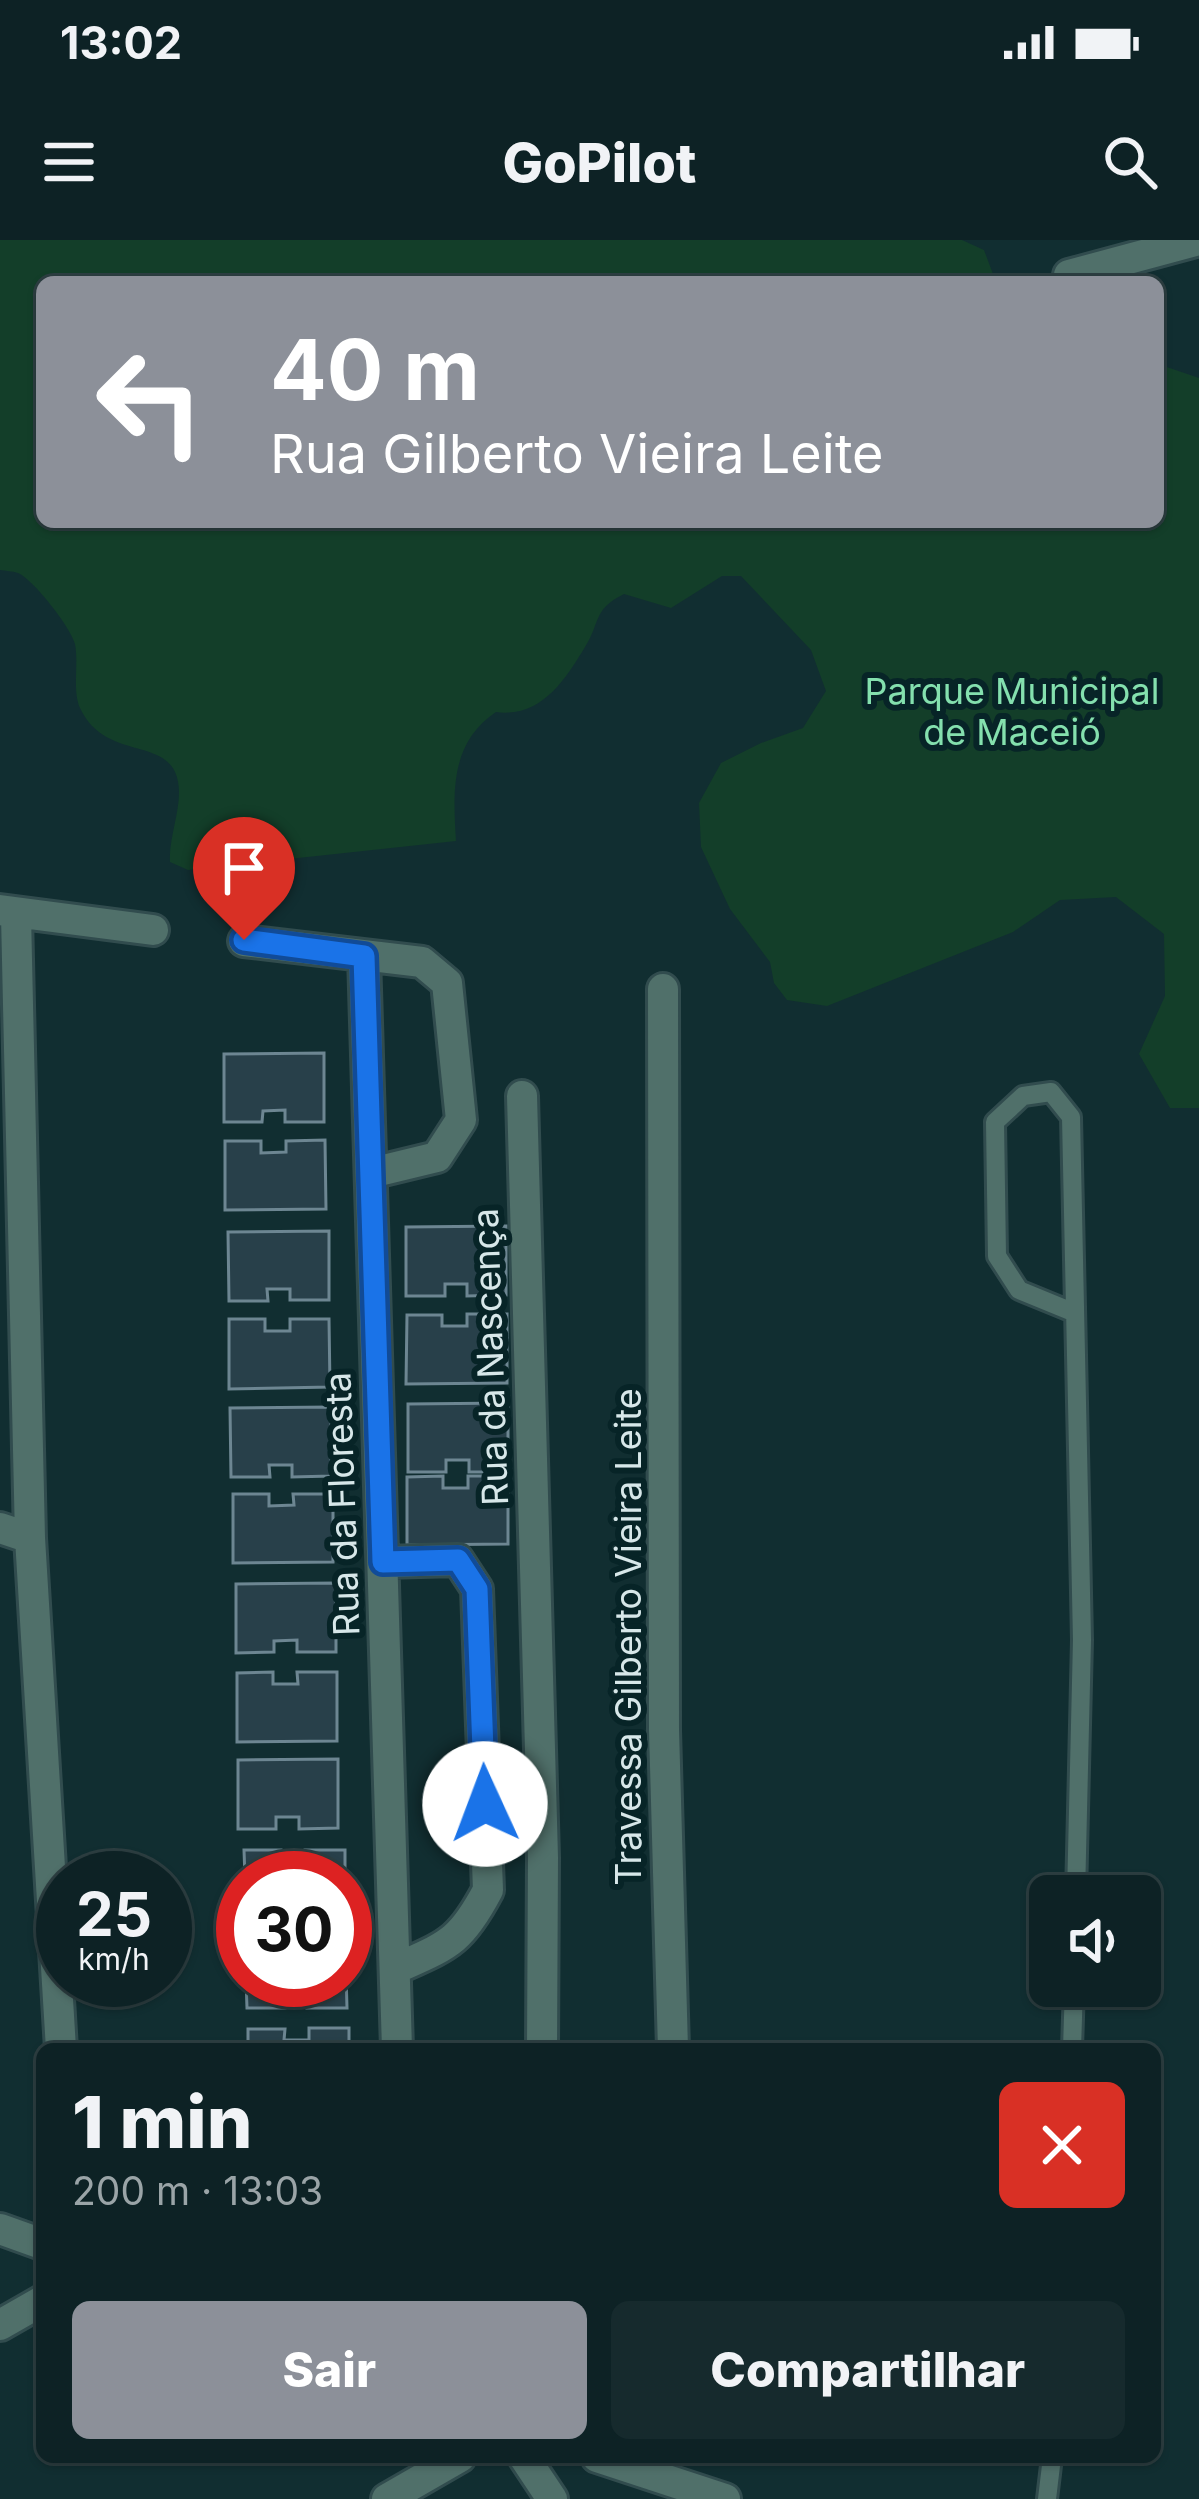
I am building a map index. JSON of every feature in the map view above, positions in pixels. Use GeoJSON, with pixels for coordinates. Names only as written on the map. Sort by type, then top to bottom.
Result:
{"type":"FeatureCollection","features":[{"type":"Feature","properties":{"kind":"street"},"geometry":{"type":"LineString","coordinates":[[1069,274],[1199,240]]}},
{"type":"Feature","properties":{"kind":"street"},"geometry":{"type":"LineString","coordinates":[[60,2043],[15,1533],[8,912],[153,930]]}},
{"type":"Feature","properties":{"kind":"street"},"geometry":{"type":"LineString","coordinates":[[244,940],[422,962],[447,983],[461,1120],[437,1156],[371,1173]]}},
{"type":"Feature","properties":{"kind":"street","name":"Rua da Floresta"},"geometry":{"type":"LineString","coordinates":[[364,956],[397,2043]]}},
{"type":"Feature","properties":{"kind":"street","name":"Travessa Gilberto Vieira Leite"},"geometry":{"type":"LineString","coordinates":[[663,989],[664,1730],[673,2043]]}},
{"type":"Feature","properties":{"kind":"street","name":"Rua da Nascença"},"geometry":{"type":"LineString","coordinates":[[522,1096],[543,1858],[542,2043]]}},
{"type":"Feature","properties":{"kind":"street"},"geometry":{"type":"LineString","coordinates":[[383,1562],[458,1560],[477,1589],[488,1890],[459,1936],[395,1969]]}},
{"type":"Feature","properties":{"kind":"street"},"geometry":{"type":"LineString","coordinates":[[0,2229],[36,2242]]}},
{"type":"Feature","properties":{"kind":"street"},"geometry":{"type":"LineString","coordinates":[[0,2325],[36,2304]]}},
{"type":"Feature","properties":{"kind":"street"},"geometry":{"type":"LineString","coordinates":[[387,2499],[450,2463]]}},
{"type":"Feature","properties":{"kind":"street"},"geometry":{"type":"LineString","coordinates":[[528,2463],[552,2499]]}},
{"type":"Feature","properties":{"kind":"street"},"geometry":{"type":"LineString","coordinates":[[661,2467],[725,2499]]}},
{"type":"Feature","properties":{"kind":"lane"},"geometry":{"type":"LineString","coordinates":[[1075,1313],[1018,1290],[997,1256],[995,1122],[1023,1096],[1051,1092],[1071,1117],[1082,1640],[1076,1875]]}},
{"type":"Feature","properties":{"kind":"lane"},"geometry":{"type":"LineString","coordinates":[[1072,2043],[1073,2007]]}},
{"type":"Feature","properties":{"kind":"lane"},"geometry":{"type":"LineString","coordinates":[[1047,2499],[1051,2463]]}},
{"type":"Feature","properties":{"kind":"green space","name":"Parque Municipal de Maceió"},"geometry":{"type":"Polygon","coordinates":[[[0,240],[962,240],[984,250],[994,276],[36,276],[36,528],[1164,528],[1164,366],[1199,378],[1199,1108],[1170,1108],[1139,1054],[1165,996],[1164,934],[1116,897],[1060,900],[1013,932],[827,1006],[787,1000],[774,983],[770,962],[730,909],[701,847],[699,803],[721,763],[803,728],[826,691],[811,650],[741,576],[722,576],[671,608],[624,594],[607,606],[577,660],[549,695],[526,709],[496,712],[470,738],[455,787],[456,841],[188,870],[170,862],[179,793],[175,772],[157,755],[116,742],[90,724],[78,701],[75,644],[67,627],[25,577],[0,570],[0,240]]]}},
{"type":"Feature","properties":{"kind":"building"},"geometry":{"type":"Polygon","coordinates":[[[324,1053],[324,1122],[285,1122],[285,1110],[263,1111],[262,1122],[224,1122],[224,1054],[324,1053]]]}},
{"type":"Feature","properties":{"kind":"building"},"geometry":{"type":"Polygon","coordinates":[[[325,1140],[326,1209],[225,1210],[225,1141],[261,1141],[261,1153],[286,1152],[286,1141],[325,1140]]]}},
{"type":"Feature","properties":{"kind":"building"},"geometry":{"type":"Polygon","coordinates":[[[506,1226],[506,1295],[467,1296],[467,1284],[445,1284],[445,1296],[406,1296],[406,1227],[506,1226]]]}},
{"type":"Feature","properties":{"kind":"building"},"geometry":{"type":"Polygon","coordinates":[[[329,1231],[329,1300],[290,1300],[290,1289],[267,1289],[268,1301],[229,1301],[228,1232],[329,1231]]]}},
{"type":"Feature","properties":{"kind":"building"},"geometry":{"type":"Polygon","coordinates":[[[467,1314],[507,1314],[507,1383],[406,1384],[407,1315],[442,1315],[442,1326],[467,1326],[467,1314]]]}},
{"type":"Feature","properties":{"kind":"building"},"geometry":{"type":"Polygon","coordinates":[[[229,1319],[265,1319],[265,1331],[290,1331],[290,1319],[329,1319],[330,1387],[229,1389],[229,1319]]]}},
{"type":"Feature","properties":{"kind":"building"},"geometry":{"type":"Polygon","coordinates":[[[508,1403],[508,1472],[469,1472],[469,1460],[446,1460],[446,1472],[408,1472],[408,1404],[508,1403]]]}},
{"type":"Feature","properties":{"kind":"building"},"geometry":{"type":"Polygon","coordinates":[[[331,1407],[331,1476],[292,1477],[292,1465],[269,1465],[270,1477],[231,1477],[230,1408],[331,1407]]]}},
{"type":"Feature","properties":{"kind":"building"},"geometry":{"type":"Polygon","coordinates":[[[443,1476],[443,1488],[468,1488],[468,1476],[508,1476],[508,1544],[407,1545],[407,1477],[443,1476]]]}},
{"type":"Feature","properties":{"kind":"building"},"geometry":{"type":"Polygon","coordinates":[[[233,1494],[269,1494],[269,1506],[294,1505],[293,1494],[333,1494],[333,1562],[233,1563],[233,1494]]]}},
{"type":"Feature","properties":{"kind":"building"},"geometry":{"type":"Polygon","coordinates":[[[336,1583],[336,1652],[297,1652],[297,1640],[274,1641],[274,1652],[236,1653],[236,1584],[336,1583]]]}},
{"type":"Feature","properties":{"kind":"building"},"geometry":{"type":"Polygon","coordinates":[[[273,1672],[273,1684],[298,1684],[297,1672],[337,1672],[337,1741],[237,1742],[237,1673],[273,1672]]]}},
{"type":"Feature","properties":{"kind":"building"},"geometry":{"type":"Polygon","coordinates":[[[338,1759],[338,1828],[299,1829],[299,1817],[276,1817],[276,1829],[238,1829],[238,1760],[338,1759]]]}},
{"type":"Feature","properties":{"kind":"building"},"geometry":{"type":"Polygon","coordinates":[[[309,2028],[349,2028],[349,2043],[248,2043],[248,2029],[285,2029],[284,2040],[309,2040],[309,2028]]]}},
{"type":"Feature","properties":{"kind":"route"},"geometry":{"type":"LineString","coordinates":[[244,940],[364,956],[383,1562],[458,1560],[477,1589],[485,1804]]}}]}
